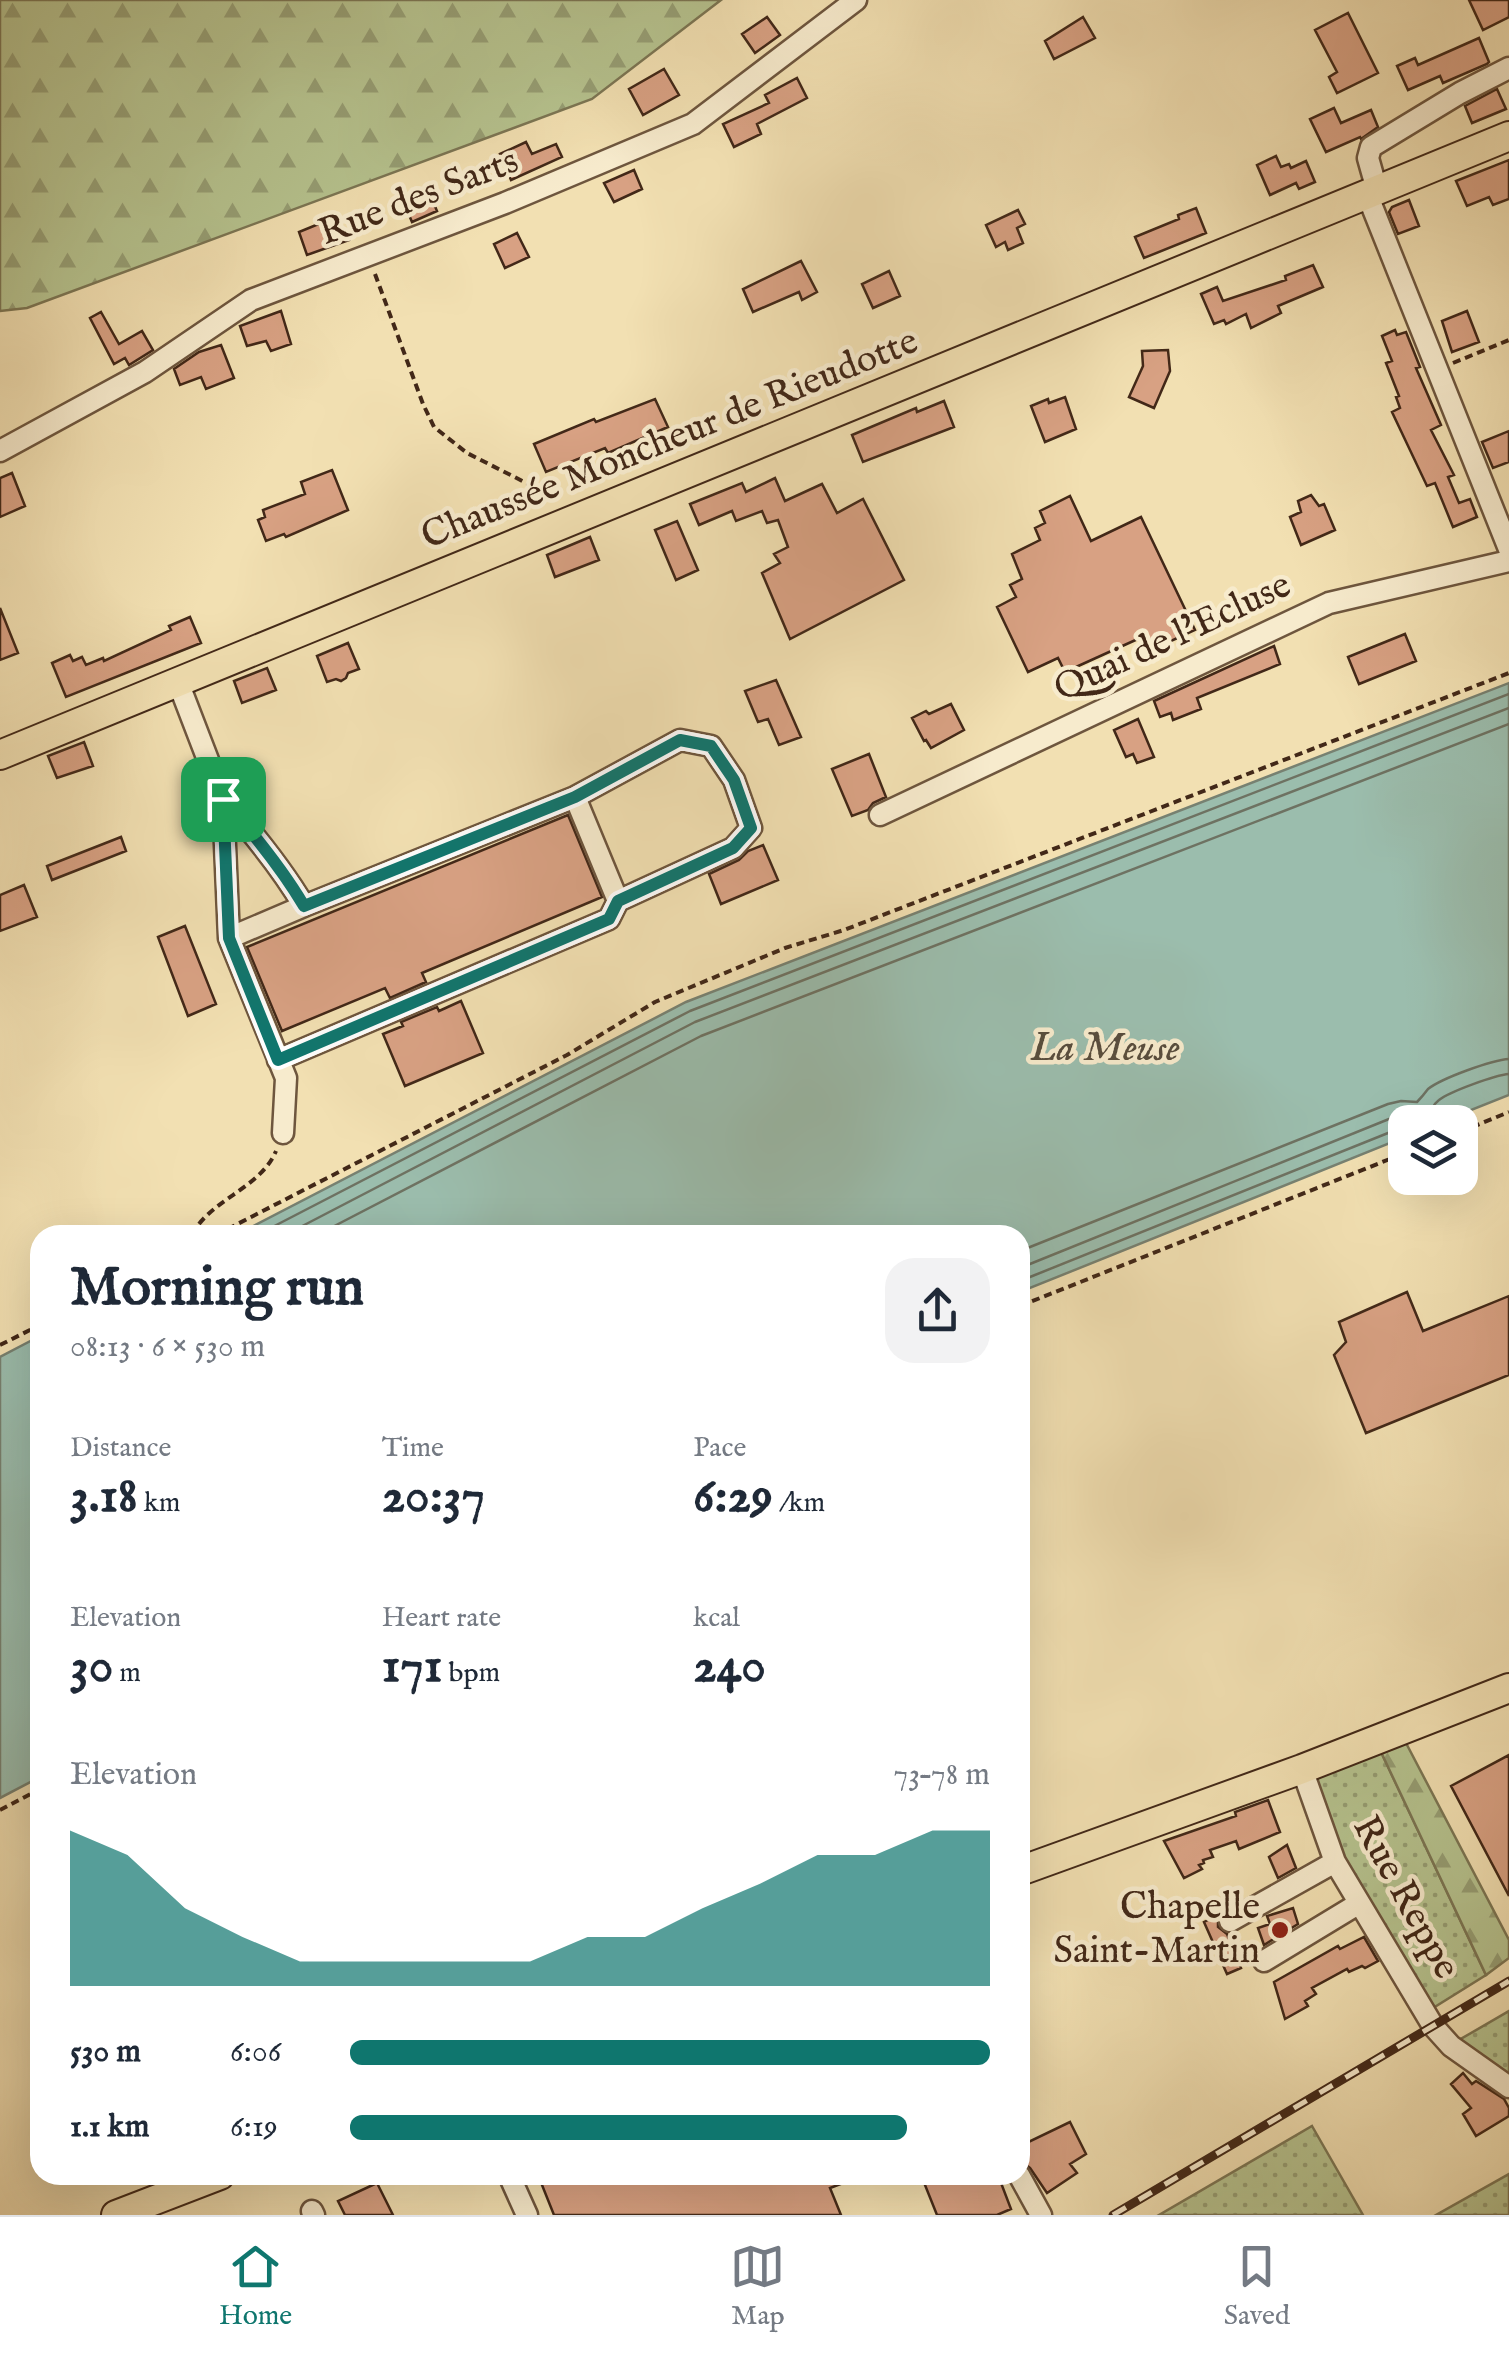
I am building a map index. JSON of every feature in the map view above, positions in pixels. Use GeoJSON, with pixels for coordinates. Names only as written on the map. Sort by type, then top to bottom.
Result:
{"type":"FeatureCollection","features":[{"type":"Feature","properties":{"kind":"main road","name":"Chaussée Moncheur de Rieudotte"},"geometry":{"type":"LineString","coordinates":[[0,754],[1509,136]]}},
{"type":"Feature","properties":{"kind":"main road"},"geometry":{"type":"LineString","coordinates":[[1030,1867],[1302,1769],[1509,1688]]}},
{"type":"Feature","properties":{"kind":"main road"},"geometry":{"type":"LineString","coordinates":[[116,2215],[194,2185]]}},
{"type":"Feature","properties":{"kind":"street","name":"Rue des Sarts"},"geometry":{"type":"LineString","coordinates":[[0,450],[144,372],[250,300],[505,203],[693,124],[856,0]]}},
{"type":"Feature","properties":{"kind":"street"},"geometry":{"type":"LineString","coordinates":[[1509,68],[1371,147],[1368,158],[1372,192],[1509,549]]}},
{"type":"Feature","properties":{"kind":"street","name":"Quai de l'Ecluse"},"geometry":{"type":"LineString","coordinates":[[880,814],[1328,603],[1509,561]]}},
{"type":"Feature","properties":{"kind":"street"},"geometry":{"type":"LineString","coordinates":[[178,682],[223,799],[229,938],[286,1078],[283,1133]]}},
{"type":"Feature","properties":{"kind":"street"},"geometry":{"type":"LineString","coordinates":[[229,938],[575,797],[680,740],[711,746],[734,780],[751,828],[733,848],[618,901],[609,919],[278,1060]]}},
{"type":"Feature","properties":{"kind":"street"},"geometry":{"type":"LineString","coordinates":[[575,797],[618,901]]}},
{"type":"Feature","properties":{"kind":"street"},"geometry":{"type":"LineString","coordinates":[[223,799],[260,840],[304,906]]}},
{"type":"Feature","properties":{"kind":"street","name":"Rue Reppe"},"geometry":{"type":"LineString","coordinates":[[1302,1769],[1335,1862],[1440,2035],[1509,2087]]}},
{"type":"Feature","properties":{"kind":"street"},"geometry":{"type":"LineString","coordinates":[[1230,1921],[1335,1862]]}},
{"type":"Feature","properties":{"kind":"street"},"geometry":{"type":"LineString","coordinates":[[1264,1961],[1358,1904]]}},
{"type":"Feature","properties":{"kind":"street"},"geometry":{"type":"LineString","coordinates":[[512,2185],[526,2215]]}},
{"type":"Feature","properties":{"kind":"street"},"geometry":{"type":"LineString","coordinates":[[1023,2185],[1036,2214]]}},
{"type":"Feature","properties":{"kind":"path"},"geometry":{"type":"LineString","coordinates":[[368,256],[434,427],[505,474],[588,514]]}},
{"type":"Feature","properties":{"kind":"path"},"geometry":{"type":"LineString","coordinates":[[1438,369],[1509,340]]}},
{"type":"Feature","properties":{"kind":"path"},"geometry":{"type":"LineString","coordinates":[[236,1225],[567,1055],[655,1002],[785,948],[844,930],[1509,673]]}},
{"type":"Feature","properties":{"kind":"path"},"geometry":{"type":"LineString","coordinates":[[1478,1125],[1509,1112]]}},
{"type":"Feature","properties":{"kind":"path"},"geometry":{"type":"LineString","coordinates":[[197,1225],[255,1177],[272,1158],[283,1133]]}},
{"type":"Feature","properties":{"kind":"path"},"geometry":{"type":"LineString","coordinates":[[1030,1302],[1388,1161]]}},
{"type":"Feature","properties":{"kind":"path"},"geometry":{"type":"LineString","coordinates":[[0,1346],[30,1330]]}},
{"type":"Feature","properties":{"kind":"path"},"geometry":{"type":"LineString","coordinates":[[0,1810],[30,1794]]}},
{"type":"Feature","properties":{"kind":"green space"},"geometry":{"type":"Polygon","coordinates":[[[0,0],[721,0],[592,99],[27,308],[0,311],[0,0]]]}},
{"type":"Feature","properties":{"kind":"green space"},"geometry":{"type":"Polygon","coordinates":[[[1406,1743],[1509,1940],[1509,1958],[1486,1975],[1381,1752],[1406,1743]]]}},
{"type":"Feature","properties":{"kind":"green space"},"geometry":{"type":"Polygon","coordinates":[[[1381,1752],[1486,1975],[1425,2013],[1358,1904],[1305,1780],[1381,1752]]]}},
{"type":"Feature","properties":{"kind":"green space"},"geometry":{"type":"Polygon","coordinates":[[[1509,2011],[1509,2077],[1459,2040],[1509,2011]]]}},
{"type":"Feature","properties":{"kind":"green space"},"geometry":{"type":"Polygon","coordinates":[[[1312,2126],[1363,2215],[1159,2215],[1312,2126]]]}},
{"type":"Feature","properties":{"kind":"green space"},"geometry":{"type":"Polygon","coordinates":[[[1509,2174],[1509,2215],[1436,2215],[1509,2174]]]}},
{"type":"Feature","properties":{"kind":"water","name":"La Meuse"},"geometry":{"type":"Polygon","coordinates":[[[1509,683],[1509,1095],[1478,1107],[1388,1105],[1388,1144],[1030,1288],[1030,1225],[255,1225],[686,1002],[1509,683]]]}},
{"type":"Feature","properties":{"kind":"water"},"geometry":{"type":"Polygon","coordinates":[[[30,1341],[30,1782],[0,1798],[0,1357],[30,1341]]]}},
{"type":"Feature","properties":{"kind":"building"},"geometry":{"type":"Polygon","coordinates":[[[1469,0],[1509,0],[1509,17],[1483,30],[1469,0]]]}},
{"type":"Feature","properties":{"kind":"building"},"geometry":{"type":"Polygon","coordinates":[[[1348,13],[1378,73],[1337,93],[1329,77],[1337,72],[1315,30],[1348,13]]]}},
{"type":"Feature","properties":{"kind":"building"},"geometry":{"type":"Polygon","coordinates":[[[767,17],[780,35],[755,53],[742,34],[767,17]]]}},
{"type":"Feature","properties":{"kind":"building"},"geometry":{"type":"Polygon","coordinates":[[[1083,17],[1095,38],[1054,59],[1045,41],[1083,17]]]}},
{"type":"Feature","properties":{"kind":"building"},"geometry":{"type":"Polygon","coordinates":[[[1479,38],[1487,64],[1443,83],[1440,76],[1408,90],[1397,66],[1415,58],[1418,65],[1479,38]]]}},
{"type":"Feature","properties":{"kind":"building"},"geometry":{"type":"Polygon","coordinates":[[[664,69],[679,95],[643,115],[629,89],[664,69]]]}},
{"type":"Feature","properties":{"kind":"building"},"geometry":{"type":"Polygon","coordinates":[[[797,78],[807,98],[757,124],[761,134],[734,147],[723,124],[769,103],[765,95],[797,78]]]}},
{"type":"Feature","properties":{"kind":"building"},"geometry":{"type":"Polygon","coordinates":[[[1497,89],[1506,109],[1472,123],[1465,106],[1497,89]]]}},
{"type":"Feature","properties":{"kind":"building"},"geometry":{"type":"Polygon","coordinates":[[[1334,108],[1341,123],[1371,110],[1378,127],[1361,139],[1326,152],[1310,119],[1334,108]]]}},
{"type":"Feature","properties":{"kind":"building"},"geometry":{"type":"Polygon","coordinates":[[[526,142],[532,154],[556,144],[562,157],[511,180],[500,154],[526,142]]]}},
{"type":"Feature","properties":{"kind":"building"},"geometry":{"type":"Polygon","coordinates":[[[1276,156],[1281,167],[1289,164],[1291,168],[1306,161],[1315,182],[1299,189],[1296,183],[1270,195],[1257,165],[1276,156]]]}},
{"type":"Feature","properties":{"kind":"building"},"geometry":{"type":"Polygon","coordinates":[[[1509,160],[1509,199],[1493,205],[1489,197],[1467,206],[1456,181],[1509,160]]]}},
{"type":"Feature","properties":{"kind":"building"},"geometry":{"type":"Polygon","coordinates":[[[634,170],[642,189],[614,202],[604,183],[634,170]]]}},
{"type":"Feature","properties":{"kind":"building"},"geometry":{"type":"Polygon","coordinates":[[[429,192],[437,211],[412,222],[404,203],[429,192]]]}},
{"type":"Feature","properties":{"kind":"building"},"geometry":{"type":"Polygon","coordinates":[[[1409,200],[1419,226],[1398,234],[1389,212],[1409,200]]]}},
{"type":"Feature","properties":{"kind":"building"},"geometry":{"type":"Polygon","coordinates":[[[1196,208],[1206,233],[1144,258],[1135,237],[1196,208]]]}},
{"type":"Feature","properties":{"kind":"building"},"geometry":{"type":"Polygon","coordinates":[[[1018,210],[1025,224],[1017,228],[1023,243],[1008,250],[1005,242],[996,247],[986,225],[1018,210]]]}},
{"type":"Feature","properties":{"kind":"building"},"geometry":{"type":"Polygon","coordinates":[[[321,223],[323,229],[340,223],[349,240],[307,255],[299,232],[321,223]]]}},
{"type":"Feature","properties":{"kind":"building"},"geometry":{"type":"Polygon","coordinates":[[[517,233],[529,257],[505,268],[494,244],[517,233]]]}},
{"type":"Feature","properties":{"kind":"building"},"geometry":{"type":"Polygon","coordinates":[[[801,261],[817,292],[802,300],[799,292],[753,312],[743,289],[801,261]]]}},
{"type":"Feature","properties":{"kind":"building"},"geometry":{"type":"Polygon","coordinates":[[[1313,265],[1323,287],[1278,306],[1281,313],[1251,328],[1246,314],[1226,324],[1224,320],[1214,324],[1201,294],[1217,287],[1223,301],[1286,280],[1285,276],[1313,265]]]}},
{"type":"Feature","properties":{"kind":"building"},"geometry":{"type":"Polygon","coordinates":[[[889,271],[900,296],[873,308],[862,284],[889,271]]]}},
{"type":"Feature","properties":{"kind":"building"},"geometry":{"type":"Polygon","coordinates":[[[281,311],[291,344],[271,351],[266,341],[247,346],[240,326],[281,311]]]}},
{"type":"Feature","properties":{"kind":"building"},"geometry":{"type":"Polygon","coordinates":[[[1467,311],[1479,342],[1452,352],[1442,321],[1467,311]]]}},
{"type":"Feature","properties":{"kind":"building"},"geometry":{"type":"Polygon","coordinates":[[[101,312],[119,344],[142,331],[153,350],[129,365],[125,358],[114,364],[90,318],[101,312]]]}},
{"type":"Feature","properties":{"kind":"building"},"geometry":{"type":"Polygon","coordinates":[[[1395,330],[1397,335],[1406,332],[1420,367],[1416,368],[1441,425],[1431,430],[1454,475],[1448,477],[1459,503],[1470,499],[1477,517],[1453,527],[1435,483],[1427,486],[1392,412],[1400,408],[1396,397],[1399,396],[1386,363],[1392,361],[1382,336],[1395,330]]]}},
{"type":"Feature","properties":{"kind":"building"},"geometry":{"type":"Polygon","coordinates":[[[221,345],[234,378],[206,389],[201,377],[180,385],[174,369],[199,352],[221,345]]]}},
{"type":"Feature","properties":{"kind":"building"},"geometry":{"type":"Polygon","coordinates":[[[1168,350],[1170,371],[1154,408],[1129,397],[1143,366],[1142,351],[1168,350]]]}},
{"type":"Feature","properties":{"kind":"building"},"geometry":{"type":"Polygon","coordinates":[[[1065,397],[1076,429],[1045,442],[1031,406],[1065,397]]]}},
{"type":"Feature","properties":{"kind":"building"},"geometry":{"type":"Polygon","coordinates":[[[655,399],[668,427],[608,453],[605,448],[546,472],[534,444],[655,399]]]}},
{"type":"Feature","properties":{"kind":"building"},"geometry":{"type":"Polygon","coordinates":[[[944,401],[954,427],[863,462],[852,435],[916,408],[917,412],[944,401]]]}},
{"type":"Feature","properties":{"kind":"building"},"geometry":{"type":"Polygon","coordinates":[[[1509,431],[1509,462],[1493,468],[1482,442],[1509,431]]]}},
{"type":"Feature","properties":{"kind":"building"},"geometry":{"type":"Polygon","coordinates":[[[332,470],[348,510],[286,537],[284,534],[266,541],[258,520],[265,517],[263,510],[305,494],[301,482],[332,470]]]}},
{"type":"Feature","properties":{"kind":"building"},"geometry":{"type":"Polygon","coordinates":[[[12,473],[25,506],[0,517],[0,478],[12,473]]]}},
{"type":"Feature","properties":{"kind":"building"},"geometry":{"type":"Polygon","coordinates":[[[775,478],[785,501],[822,484],[837,513],[863,499],[904,580],[790,639],[762,573],[780,563],[774,554],[788,547],[778,520],[767,523],[762,511],[736,521],[732,511],[699,525],[690,504],[742,483],[746,492],[775,478]]]}},
{"type":"Feature","properties":{"kind":"building"},"geometry":{"type":"Polygon","coordinates":[[[1311,495],[1319,506],[1324,504],[1335,530],[1301,545],[1290,517],[1301,512],[1298,501],[1311,495]]]}},
{"type":"Feature","properties":{"kind":"building"},"geometry":{"type":"Polygon","coordinates":[[[1070,496],[1091,541],[1141,517],[1195,630],[1147,652],[1140,638],[1065,672],[1058,658],[1028,672],[997,607],[1016,597],[1010,585],[1022,579],[1012,554],[1040,540],[1035,528],[1045,523],[1040,511],[1070,496]]]}},
{"type":"Feature","properties":{"kind":"building"},"geometry":{"type":"Polygon","coordinates":[[[677,521],[698,570],[676,580],[655,530],[677,521]]]}},
{"type":"Feature","properties":{"kind":"building"},"geometry":{"type":"Polygon","coordinates":[[[590,537],[599,560],[555,577],[547,555],[590,537]]]}},
{"type":"Feature","properties":{"kind":"building"},"geometry":{"type":"Polygon","coordinates":[[[0,608],[18,653],[0,660],[0,608]]]}},
{"type":"Feature","properties":{"kind":"building"},"geometry":{"type":"Polygon","coordinates":[[[190,617],[201,643],[66,697],[52,663],[70,655],[73,661],[82,657],[86,665],[103,658],[104,661],[190,617]]]}},
{"type":"Feature","properties":{"kind":"building"},"geometry":{"type":"Polygon","coordinates":[[[1405,634],[1416,661],[1359,684],[1348,657],[1405,634]]]}},
{"type":"Feature","properties":{"kind":"building"},"geometry":{"type":"Polygon","coordinates":[[[348,643],[359,669],[341,681],[327,682],[317,656],[348,643]]]}},
{"type":"Feature","properties":{"kind":"building"},"geometry":{"type":"Polygon","coordinates":[[[1274,646],[1280,664],[1197,698],[1201,709],[1173,720],[1171,713],[1160,717],[1154,701],[1274,646]]]}},
{"type":"Feature","properties":{"kind":"building"},"geometry":{"type":"Polygon","coordinates":[[[267,668],[276,690],[242,703],[234,681],[267,668]]]}},
{"type":"Feature","properties":{"kind":"building"},"geometry":{"type":"Polygon","coordinates":[[[776,680],[801,737],[779,745],[768,719],[758,722],[745,691],[776,680]]]}},
{"type":"Feature","properties":{"kind":"building"},"geometry":{"type":"Polygon","coordinates":[[[951,704],[964,730],[931,748],[912,718],[951,704]]]}},
{"type":"Feature","properties":{"kind":"building"},"geometry":{"type":"Polygon","coordinates":[[[1138,719],[1154,757],[1137,763],[1133,754],[1126,757],[1114,730],[1138,719]]]}},
{"type":"Feature","properties":{"kind":"building"},"geometry":{"type":"Polygon","coordinates":[[[84,742],[93,766],[57,778],[48,756],[84,742]]]}},
{"type":"Feature","properties":{"kind":"building"},"geometry":{"type":"Polygon","coordinates":[[[869,754],[886,797],[852,816],[832,769],[869,754]]]}},
{"type":"Feature","properties":{"kind":"building"},"geometry":{"type":"Polygon","coordinates":[[[568,815],[602,897],[422,973],[426,982],[390,998],[385,988],[282,1031],[247,947],[568,815]]]}},
{"type":"Feature","properties":{"kind":"building"},"geometry":{"type":"Polygon","coordinates":[[[121,837],[126,851],[52,880],[47,866],[121,837]]]}},
{"type":"Feature","properties":{"kind":"building"},"geometry":{"type":"Polygon","coordinates":[[[763,845],[778,880],[721,904],[709,874],[763,845]]]}},
{"type":"Feature","properties":{"kind":"building"},"geometry":{"type":"Polygon","coordinates":[[[24,885],[37,917],[0,931],[0,895],[24,885]]]}},
{"type":"Feature","properties":{"kind":"building"},"geometry":{"type":"Polygon","coordinates":[[[185,926],[216,1004],[188,1016],[158,937],[185,926]]]}},
{"type":"Feature","properties":{"kind":"building"},"geometry":{"type":"Polygon","coordinates":[[[461,1001],[483,1053],[405,1086],[383,1034],[403,1026],[401,1022],[461,1001]]]}},
{"type":"Feature","properties":{"kind":"building"},"geometry":{"type":"Polygon","coordinates":[[[1407,1292],[1423,1331],[1509,1296],[1509,1375],[1366,1433],[1334,1355],[1346,1342],[1339,1322],[1407,1292]]]}},
{"type":"Feature","properties":{"kind":"building"},"geometry":{"type":"Polygon","coordinates":[[[1509,1755],[1509,1896],[1451,1786],[1509,1755]]]}},
{"type":"Feature","properties":{"kind":"building"},"geometry":{"type":"Polygon","coordinates":[[[1268,1800],[1280,1832],[1239,1849],[1236,1841],[1210,1850],[1213,1857],[1203,1860],[1199,1865],[1202,1869],[1184,1878],[1164,1841],[1236,1816],[1235,1812],[1268,1800]]]}},
{"type":"Feature","properties":{"kind":"building"},"geometry":{"type":"Polygon","coordinates":[[[1287,1845],[1296,1868],[1278,1878],[1269,1857],[1287,1845]]]}},
{"type":"Feature","properties":{"kind":"building","name":"Chapelle Saint-Martin"},"geometry":{"type":"Polygon","coordinates":[[[1293,1908],[1298,1924],[1264,1945],[1258,1928],[1270,1924],[1267,1916],[1293,1908]]]}},
{"type":"Feature","properties":{"kind":"building"},"geometry":{"type":"Polygon","coordinates":[[[1218,1915],[1218,1927],[1227,1934],[1241,1968],[1227,1974],[1204,1922],[1218,1915]]]}},
{"type":"Feature","properties":{"kind":"building"},"geometry":{"type":"Polygon","coordinates":[[[1364,1937],[1378,1961],[1365,1968],[1349,1972],[1347,1969],[1312,1988],[1316,1994],[1305,2001],[1308,2006],[1285,2019],[1274,1982],[1338,1946],[1340,1949],[1364,1937]]]}},
{"type":"Feature","properties":{"kind":"building"},"geometry":{"type":"Polygon","coordinates":[[[1463,2073],[1472,2084],[1476,2081],[1504,2099],[1509,2108],[1509,2116],[1476,2136],[1463,2114],[1471,2108],[1451,2084],[1463,2073]]]}},
{"type":"Feature","properties":{"kind":"building"},"geometry":{"type":"Polygon","coordinates":[[[1070,2122],[1086,2154],[1070,2164],[1077,2173],[1047,2193],[1030,2168],[1030,2141],[1070,2122]]]}},
{"type":"Feature","properties":{"kind":"building"},"geometry":{"type":"Polygon","coordinates":[[[378,2185],[393,2215],[345,2215],[338,2201],[378,2185]]]}},
{"type":"Feature","properties":{"kind":"building"},"geometry":{"type":"Polygon","coordinates":[[[542,2185],[838,2185],[830,2188],[841,2215],[554,2215],[542,2185]]]}},
{"type":"Feature","properties":{"kind":"building"},"geometry":{"type":"Polygon","coordinates":[[[925,2185],[1002,2185],[1011,2209],[997,2215],[937,2215],[925,2185]]]}},
{"type":"Feature","properties":{"kind":"railway"},"geometry":{"type":"LineString","coordinates":[[1113,2215],[1509,1981]]}},
{"type":"Feature","properties":{"kind":"place","name":"Chapelle Saint-Martin"},"geometry":{"type":"Point","coordinates":[1280,1930]}},
{"type":"Feature","properties":{"kind":"route"},"geometry":{"type":"LineString","coordinates":[[680,740],[711,746],[734,780],[751,828],[733,848],[618,901],[609,919],[278,1060],[229,938],[223,799],[260,840],[304,906],[575,797],[680,740]]}}]}
